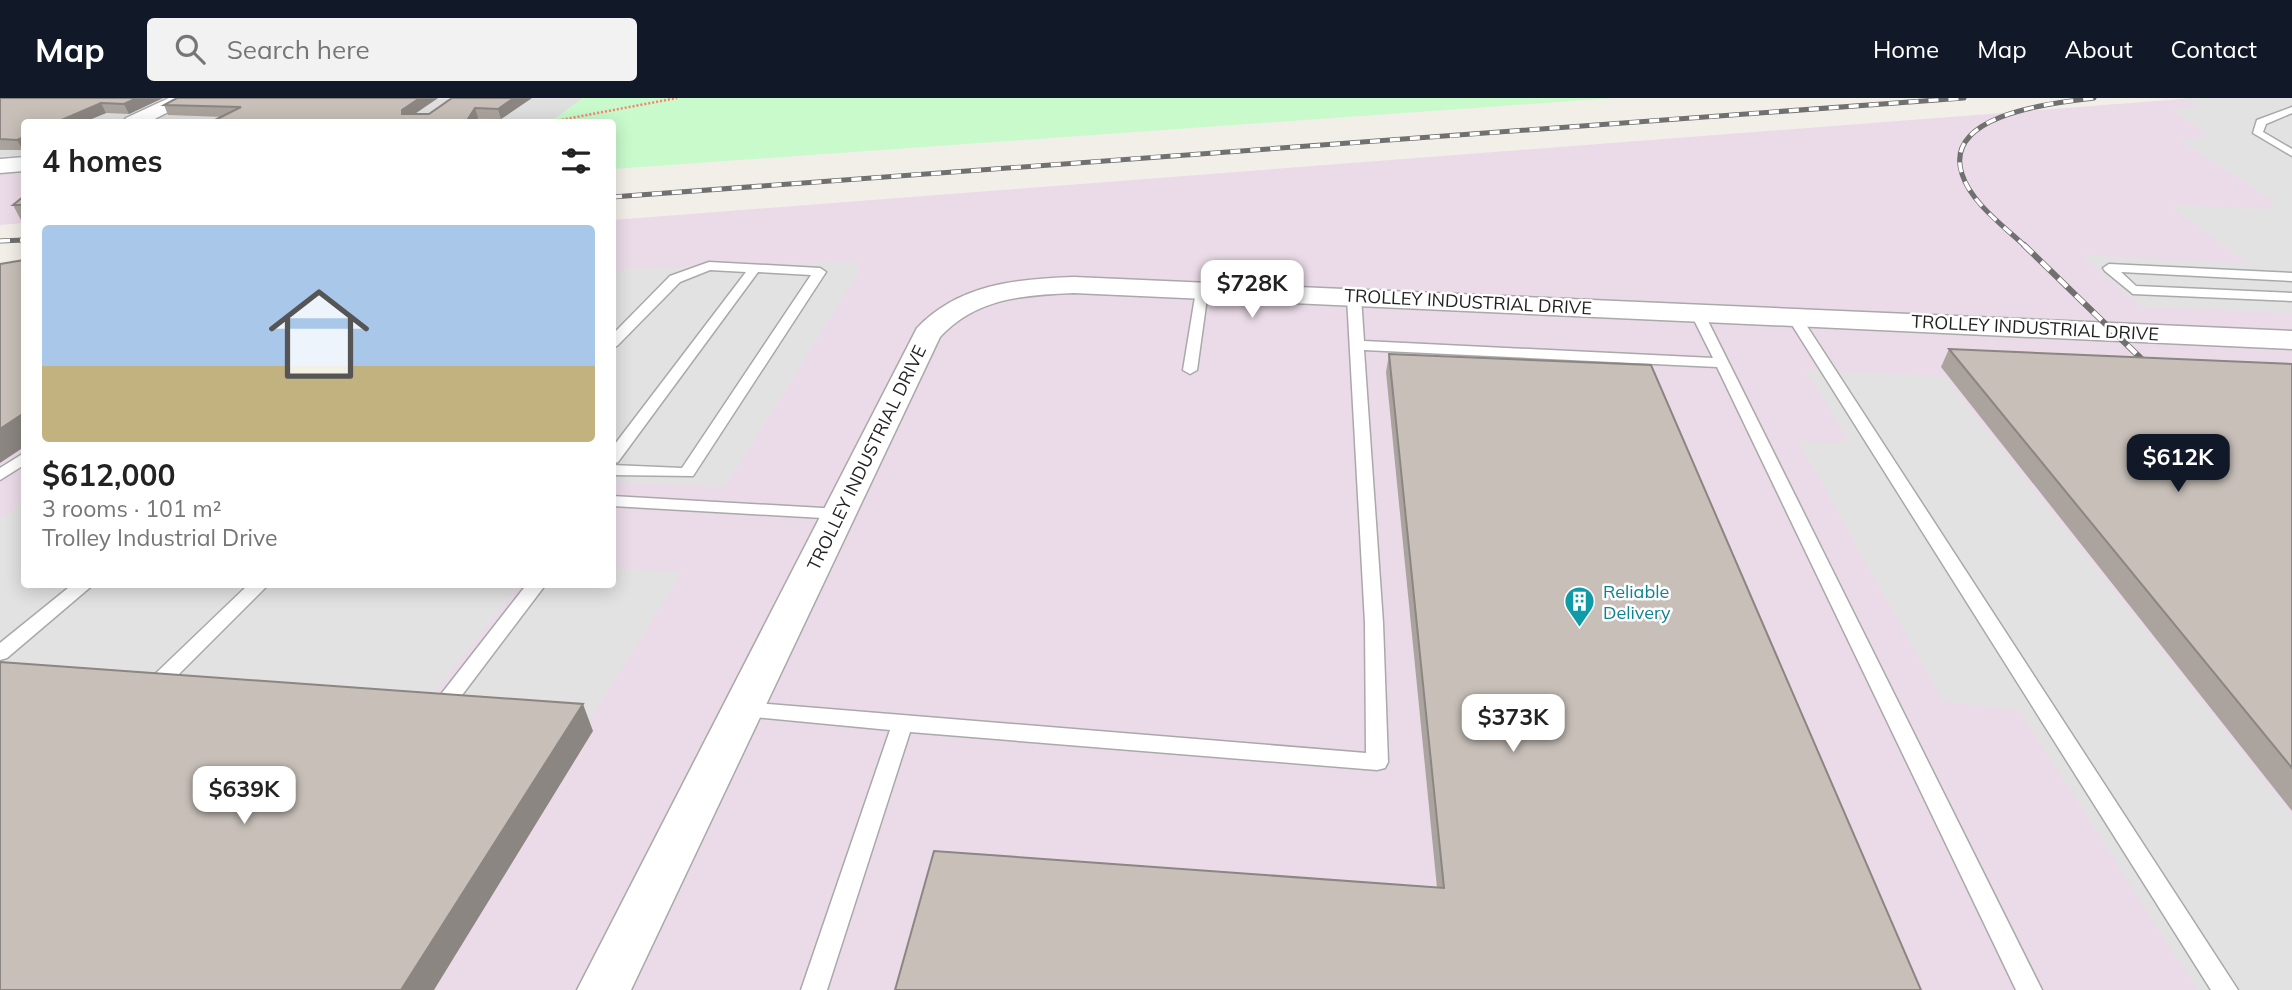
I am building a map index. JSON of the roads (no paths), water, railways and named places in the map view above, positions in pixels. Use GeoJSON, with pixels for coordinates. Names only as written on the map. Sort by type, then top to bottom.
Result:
{"type":"FeatureCollection","features":[{"type":"Feature","properties":{"kind":"street"},"geometry":{"type":"LineString","coordinates":[[139,119],[184,98]]}},
{"type":"Feature","properties":{"kind":"street"},"geometry":{"type":"LineString","coordinates":[[0,166],[21,164]]}},
{"type":"Feature","properties":{"kind":"street","name":"TROLLEY INDUSTRIAL DRIVE"},"geometry":{"type":"LineString","coordinates":[[604,990],[927,334],[935,324],[985,294],[1036,286],[1202,291],[2292,340]]}},
{"type":"Feature","properties":{"kind":"lane"},"geometry":{"type":"LineString","coordinates":[[2292,110],[2261,122],[2258,133],[2292,153]]}},
{"type":"Feature","properties":{"kind":"lane"},"geometry":{"type":"LineString","coordinates":[[616,340],[675,279],[709,266],[820,272],[687,472],[616,470]]}},
{"type":"Feature","properties":{"kind":"lane"},"geometry":{"type":"LineString","coordinates":[[616,454],[755,268]]}},
{"type":"Feature","properties":{"kind":"lane"},"geometry":{"type":"LineString","coordinates":[[2292,277],[2109,268],[2133,290],[2292,297]]}},
{"type":"Feature","properties":{"kind":"lane"},"geometry":{"type":"LineString","coordinates":[[1190,370],[1202,291]]}},
{"type":"Feature","properties":{"kind":"lane"},"geometry":{"type":"LineString","coordinates":[[744,709],[1377,762],[1374,622],[1354,298]]}},
{"type":"Feature","properties":{"kind":"lane"},"geometry":{"type":"LineString","coordinates":[[1697,313],[2029,990]]}},
{"type":"Feature","properties":{"kind":"lane"},"geometry":{"type":"LineString","coordinates":[[1794,317],[2225,990]]}},
{"type":"Feature","properties":{"kind":"lane"},"geometry":{"type":"LineString","coordinates":[[1357,345],[1722,363]]}},
{"type":"Feature","properties":{"kind":"lane"},"geometry":{"type":"LineString","coordinates":[[0,475],[21,460]]}},
{"type":"Feature","properties":{"kind":"lane"},"geometry":{"type":"LineString","coordinates":[[616,501],[840,514]]}},
{"type":"Feature","properties":{"kind":"lane"},"geometry":{"type":"LineString","coordinates":[[0,653],[80,588]]}},
{"type":"Feature","properties":{"kind":"lane"},"geometry":{"type":"LineString","coordinates":[[160,681],[256,588]]}},
{"type":"Feature","properties":{"kind":"lane"},"geometry":{"type":"LineString","coordinates":[[449,698],[534,588]]}},
{"type":"Feature","properties":{"kind":"lane"},"geometry":{"type":"LineString","coordinates":[[814,990],[902,724]]}},
{"type":"Feature","properties":{"kind":"railway"},"geometry":{"type":"LineString","coordinates":[[616,197],[1964,98]]}},
{"type":"Feature","properties":{"kind":"railway"},"geometry":{"type":"LineString","coordinates":[[2026,247],[1973,195],[1962,174],[1960,153],[1969,137],[1985,124],[2006,115],[2055,103],[2094,98]]}},
{"type":"Feature","properties":{"kind":"railway"},"geometry":{"type":"LineString","coordinates":[[0,241],[21,240]]}},
{"type":"Feature","properties":{"kind":"railway"},"geometry":{"type":"LineString","coordinates":[[2024,245],[2154,371]]}},
{"type":"Feature","properties":{"kind":"place","name":"Reliable Delivery"},"geometry":{"type":"Point","coordinates":[1580,629]}}]}
